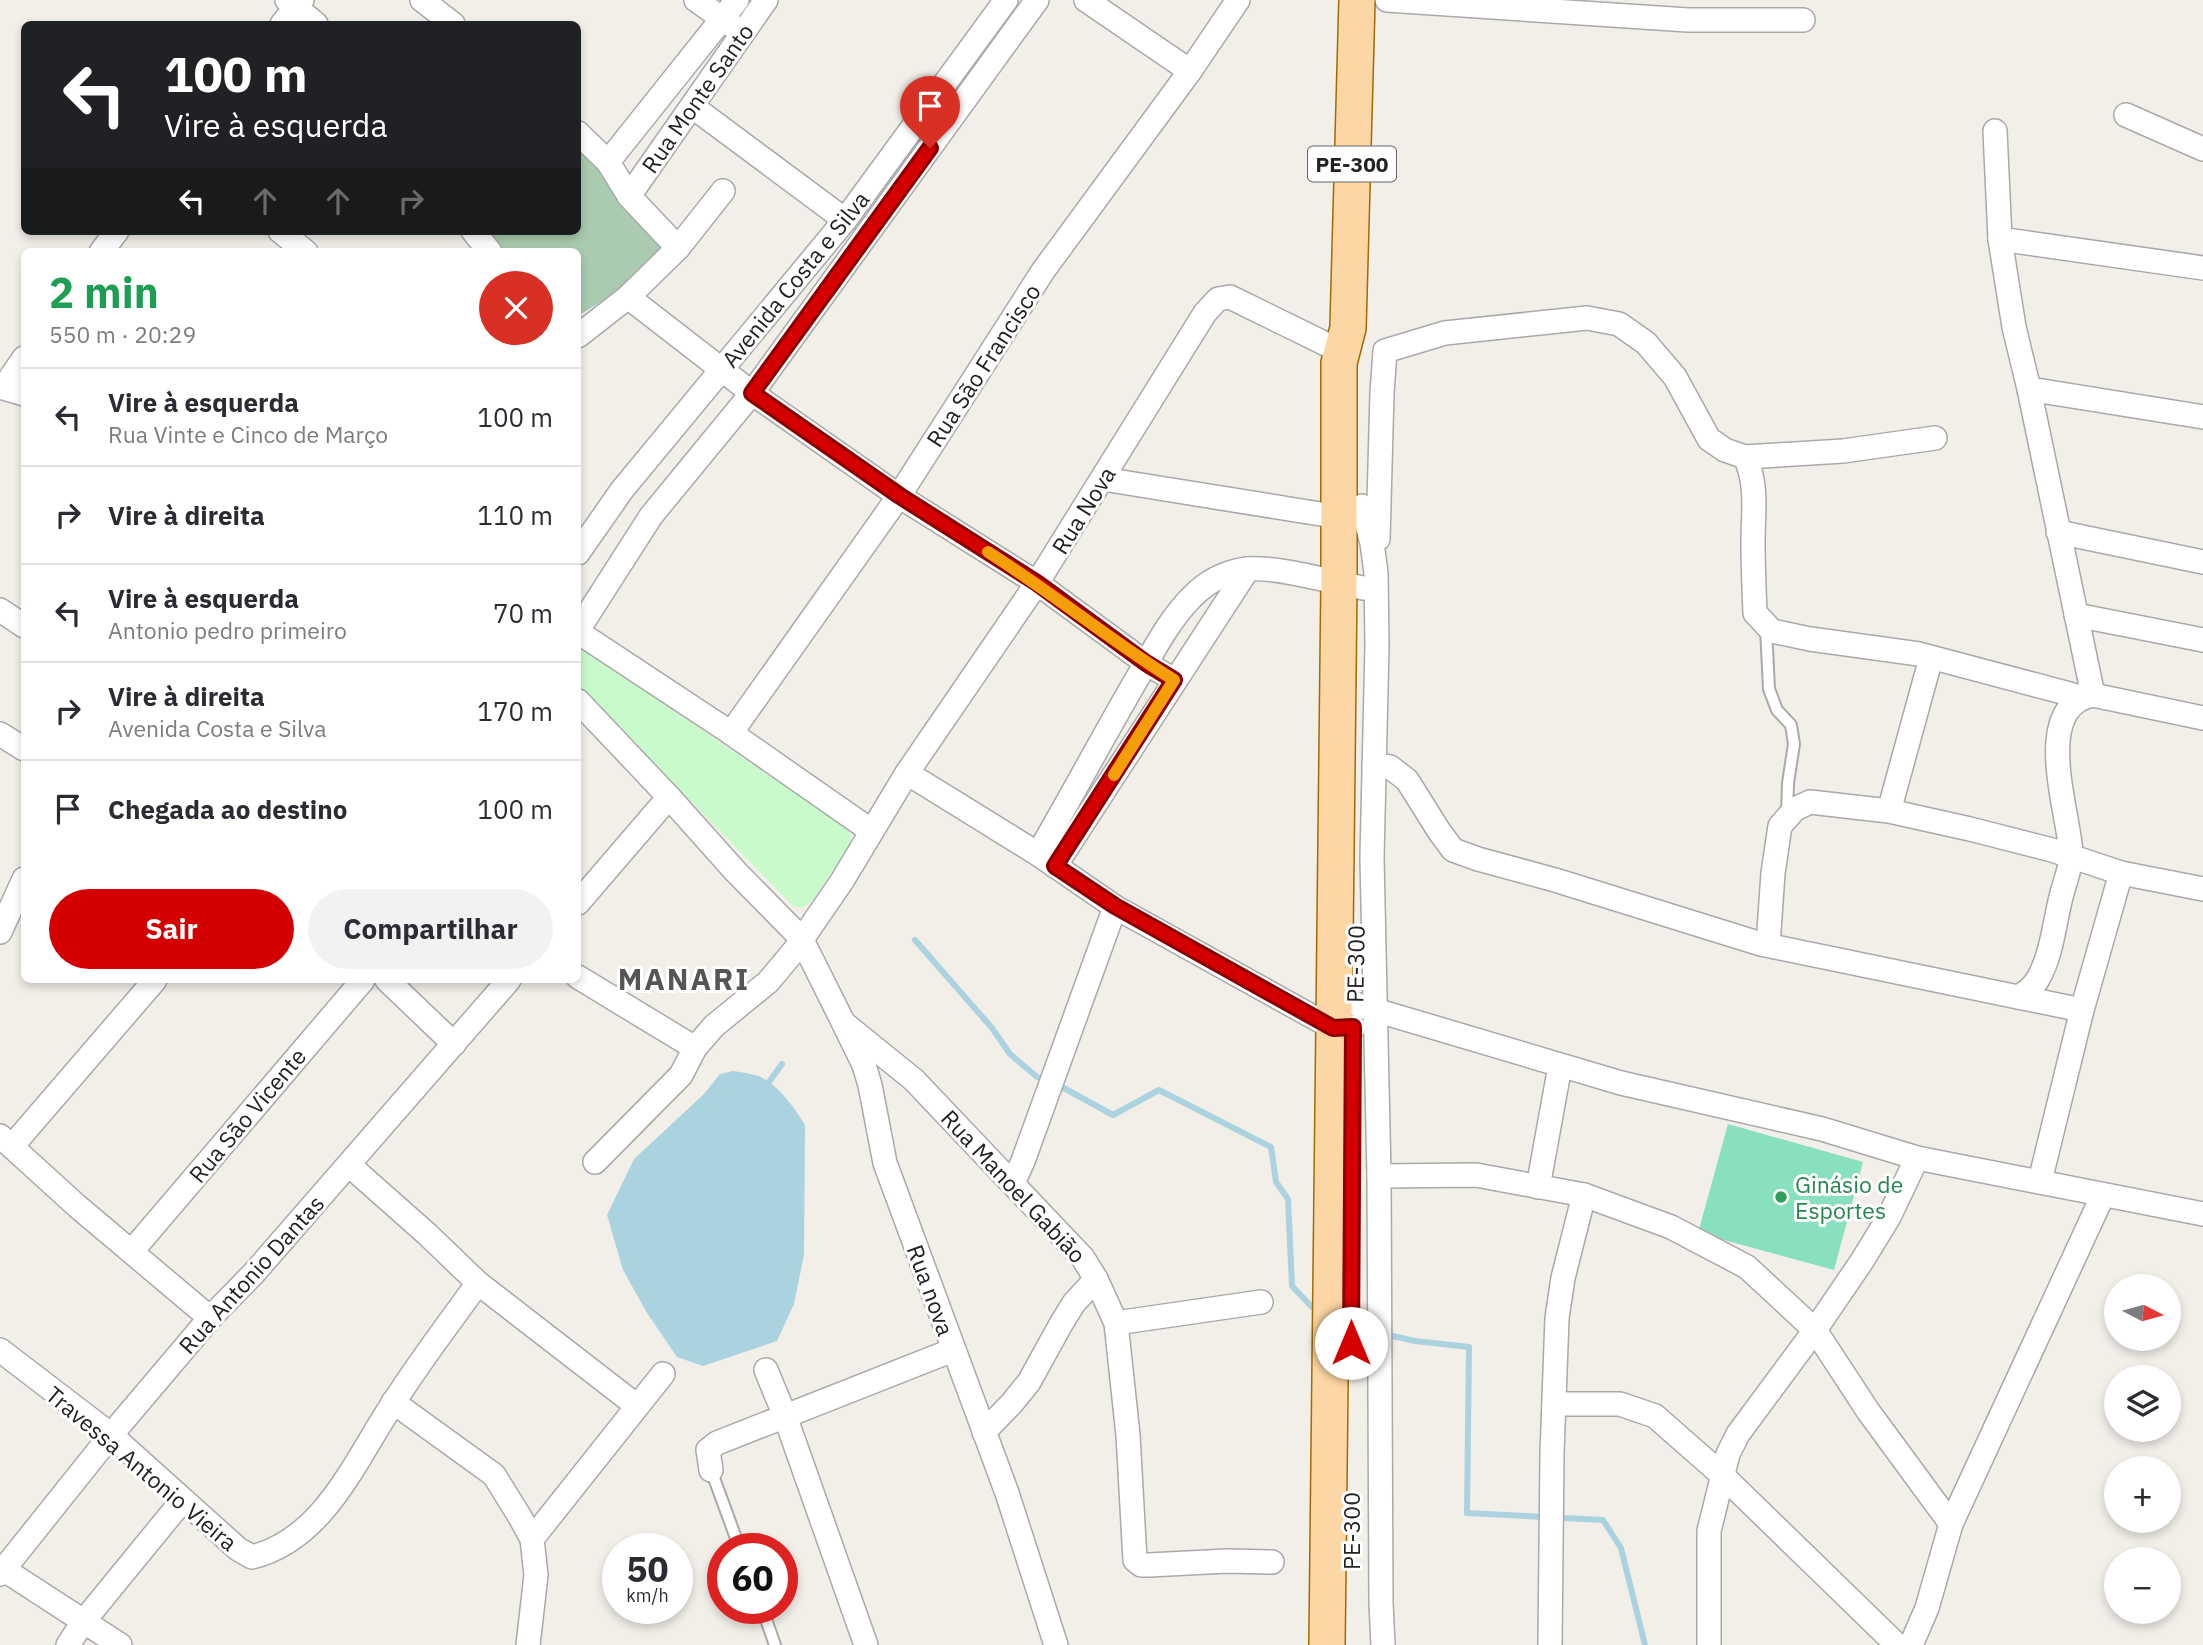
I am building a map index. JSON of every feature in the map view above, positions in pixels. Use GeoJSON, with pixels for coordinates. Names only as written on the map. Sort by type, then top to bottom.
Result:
{"type":"FeatureCollection","features":[{"type":"Feature","properties":{"kind":"main road","name":"PE-300"},"geometry":{"type":"LineString","coordinates":[[1351,1645],[1359,582],[1350,511],[1344,339],[1357,0]]}},
{"type":"Feature","properties":{"kind":"main road","name":"PE-300"},"geometry":{"type":"LineString","coordinates":[[1327,1645],[1355,1017]]}},
{"type":"Feature","properties":{"kind":"street"},"geometry":{"type":"LineString","coordinates":[[422,0],[449,21]]}},
{"type":"Feature","properties":{"kind":"street"},"geometry":{"type":"LineString","coordinates":[[696,0],[743,33]]}},
{"type":"Feature","properties":{"kind":"street","name":"Rua Monte Santo"},"geometry":{"type":"LineString","coordinates":[[608,162],[737,0]]}},
{"type":"Feature","properties":{"kind":"street","name":"Rua Monte Santo"},"geometry":{"type":"LineString","coordinates":[[629,197],[766,0]]}},
{"type":"Feature","properties":{"kind":"street","name":"Avenida Costa e Silva"},"geometry":{"type":"LineString","coordinates":[[581,548],[622,490],[845,220],[1006,0]]}},
{"type":"Feature","properties":{"kind":"street","name":"Avenida Costa e Silva"},"geometry":{"type":"LineString","coordinates":[[581,626],[651,516],[752,393],[1037,0]]}},
{"type":"Feature","properties":{"kind":"street"},"geometry":{"type":"LineString","coordinates":[[1086,0],[1190,71]]}},
{"type":"Feature","properties":{"kind":"street","name":"Rua São Francisco"},"geometry":{"type":"LineString","coordinates":[[731,733],[900,496],[1044,271],[1190,71],[1238,0]]}},
{"type":"Feature","properties":{"kind":"street"},"geometry":{"type":"LineString","coordinates":[[1387,0],[1688,19],[1803,20]]}},
{"type":"Feature","properties":{"kind":"street"},"geometry":{"type":"LineString","coordinates":[[292,8],[312,21]]}},
{"type":"Feature","properties":{"kind":"street","name":"Rua Monte Santo"},"geometry":{"type":"LineString","coordinates":[[693,107],[845,220]]}},
{"type":"Feature","properties":{"kind":"street"},"geometry":{"type":"LineString","coordinates":[[2126,116],[2203,149]]}},
{"type":"Feature","properties":{"kind":"street"},"geometry":{"type":"LineString","coordinates":[[1995,131],[2000,239],[2014,327],[2076,615],[2087,696]]}},
{"type":"Feature","properties":{"kind":"street"},"geometry":{"type":"LineString","coordinates":[[581,136],[608,162],[629,197],[678,248]]}},
{"type":"Feature","properties":{"kind":"street"},"geometry":{"type":"LineString","coordinates":[[581,335],[628,297],[678,248],[723,191]]}},
{"type":"Feature","properties":{"kind":"street"},"geometry":{"type":"LineString","coordinates":[[285,235],[301,248]]}},
{"type":"Feature","properties":{"kind":"street"},"geometry":{"type":"LineString","coordinates":[[2000,239],[2203,268]]}},
{"type":"Feature","properties":{"kind":"street"},"geometry":{"type":"LineString","coordinates":[[628,297],[752,393],[900,496],[1037,583],[1146,663],[1174,680]]}},
{"type":"Feature","properties":{"kind":"street","name":"Rua Nova"},"geometry":{"type":"LineString","coordinates":[[595,1162],[681,1075],[695,1048],[714,1026],[768,982],[794,951],[842,881],[870,830],[907,773],[1037,583],[1205,313],[1218,299],[1230,297],[1344,339]]}},
{"type":"Feature","properties":{"kind":"street"},"geometry":{"type":"LineString","coordinates":[[1383,1645],[1380,1176],[1355,1017],[1372,858],[1374,765],[1359,582],[1385,351],[1445,333],[1587,318],[1619,324],[1646,343],[1675,377],[1709,439],[1725,450],[1745,457],[1843,451],[1935,438]]}},
{"type":"Feature","properties":{"kind":"street"},"geometry":{"type":"LineString","coordinates":[[10,390],[21,365]]}},
{"type":"Feature","properties":{"kind":"street"},"geometry":{"type":"LineString","coordinates":[[2029,389],[2203,418]]}},
{"type":"Feature","properties":{"kind":"street"},"geometry":{"type":"LineString","coordinates":[[1745,457],[1752,472],[1755,492],[1755,613],[1772,631],[1931,657],[2087,696],[2203,718]]}},
{"type":"Feature","properties":{"kind":"street"},"geometry":{"type":"LineString","coordinates":[[1103,479],[1350,511]]}},
{"type":"Feature","properties":{"kind":"street"},"geometry":{"type":"LineString","coordinates":[[622,490],[651,516]]}},
{"type":"Feature","properties":{"kind":"street"},"geometry":{"type":"LineString","coordinates":[[2059,532],[2203,562]]}},
{"type":"Feature","properties":{"kind":"street"},"geometry":{"type":"LineString","coordinates":[[1046,860],[1091,757],[1146,663],[1191,597],[1218,577],[1248,569],[1359,582]]}},
{"type":"Feature","properties":{"kind":"street"},"geometry":{"type":"LineString","coordinates":[[1046,860],[1174,680],[1248,569]]}},
{"type":"Feature","properties":{"kind":"street"},"geometry":{"type":"LineString","coordinates":[[0,610],[21,624]]}},
{"type":"Feature","properties":{"kind":"street"},"geometry":{"type":"LineString","coordinates":[[2076,615],[2203,640]]}},
{"type":"Feature","properties":{"kind":"street"},"geometry":{"type":"LineString","coordinates":[[581,633],[870,830]]}},
{"type":"Feature","properties":{"kind":"street"},"geometry":{"type":"LineString","coordinates":[[1889,811],[1931,657]]}},
{"type":"Feature","properties":{"kind":"street"},"geometry":{"type":"LineString","coordinates":[[2018,998],[2037,981],[2049,954],[2071,857],[2057,758],[2058,729],[2066,713],[2087,696]]}},
{"type":"Feature","properties":{"kind":"street","name":"Rua nova"},"geometry":{"type":"LineString","coordinates":[[581,704],[736,873],[801,938],[864,1065],[876,1108],[884,1163],[1007,1493],[1056,1645]]}},
{"type":"Feature","properties":{"kind":"street"},"geometry":{"type":"LineString","coordinates":[[0,734],[21,747]]}},
{"type":"Feature","properties":{"kind":"street"},"geometry":{"type":"LineString","coordinates":[[1374,765],[1390,767],[1408,780],[1453,849],[1478,859],[1768,945],[2082,1010]]}},
{"type":"Feature","properties":{"kind":"street"},"geometry":{"type":"LineString","coordinates":[[907,773],[1115,906],[1355,1017],[1621,1083],[1822,1129],[1917,1158],[2203,1214]]}},
{"type":"Feature","properties":{"kind":"street"},"geometry":{"type":"LineString","coordinates":[[581,900],[669,797]]}},
{"type":"Feature","properties":{"kind":"street"},"geometry":{"type":"LineString","coordinates":[[1768,945],[1773,873],[1780,825],[1795,810],[1811,802],[1889,811],[1970,828],[2121,873],[2203,889]]}},
{"type":"Feature","properties":{"kind":"street"},"geometry":{"type":"LineString","coordinates":[[2040,1181],[2082,1010],[2121,873]]}},
{"type":"Feature","properties":{"kind":"street"},"geometry":{"type":"LineString","coordinates":[[0,932],[21,886]]}},
{"type":"Feature","properties":{"kind":"street"},"geometry":{"type":"LineString","coordinates":[[1013,1183],[1115,906]]}},
{"type":"Feature","properties":{"kind":"street"},"geometry":{"type":"LineString","coordinates":[[581,979],[695,1048]]}},
{"type":"Feature","properties":{"kind":"street"},"geometry":{"type":"LineString","coordinates":[[152,983],[6,1141],[77,1206],[210,1318]]}},
{"type":"Feature","properties":{"kind":"street","name":"Rua São Vicente"},"geometry":{"type":"LineString","coordinates":[[132,1251],[360,983]]}},
{"type":"Feature","properties":{"kind":"street"},"geometry":{"type":"LineString","coordinates":[[390,983],[454,1044]]}},
{"type":"Feature","properties":{"kind":"street","name":"Rua Antonio Dantas"},"geometry":{"type":"LineString","coordinates":[[1,1572],[111,1435],[210,1318],[254,1273],[506,983]]}},
{"type":"Feature","properties":{"kind":"street","name":"Rua Manoel Gabião"},"geometry":{"type":"LineString","coordinates":[[844,1024],[914,1080],[1083,1258],[1096,1279],[1116,1322],[1128,1435],[1135,1560],[1141,1565],[1272,1562]]}},
{"type":"Feature","properties":{"kind":"street"},"geometry":{"type":"LineString","coordinates":[[1538,1187],[1560,1066]]}},
{"type":"Feature","properties":{"kind":"street"},"geometry":{"type":"LineString","coordinates":[[1709,1645],[1709,1531],[1721,1474],[1738,1434],[1815,1330],[1889,1217],[1917,1158]]}},
{"type":"Feature","properties":{"kind":"street"},"geometry":{"type":"LineString","coordinates":[[349,1165],[478,1283],[637,1406]]}},
{"type":"Feature","properties":{"kind":"street"},"geometry":{"type":"LineString","coordinates":[[1380,1176],[1476,1175],[1584,1195],[1671,1227],[1747,1267],[1815,1330],[1868,1411],[1951,1524]]}},
{"type":"Feature","properties":{"kind":"street"},"geometry":{"type":"LineString","coordinates":[[1550,1645],[1552,1453],[1557,1318],[1563,1278],[1584,1195]]}},
{"type":"Feature","properties":{"kind":"street"},"geometry":{"type":"LineString","coordinates":[[1911,1645],[1927,1608],[1951,1524],[2103,1195]]}},
{"type":"Feature","properties":{"kind":"street"},"geometry":{"type":"LineString","coordinates":[[984,1432],[1029,1382],[1074,1303],[1096,1279]]}},
{"type":"Feature","properties":{"kind":"street"},"geometry":{"type":"LineString","coordinates":[[478,1283],[393,1402],[494,1475],[532,1539],[536,1575],[528,1645]]}},
{"type":"Feature","properties":{"kind":"street"},"geometry":{"type":"LineString","coordinates":[[1116,1322],[1261,1303]]}},
{"type":"Feature","properties":{"kind":"street","name":"Travessa Antonio Vieira"},"geometry":{"type":"LineString","coordinates":[[0,1350],[111,1435],[238,1549],[252,1557],[270,1551],[308,1528],[341,1486],[393,1402]]}},
{"type":"Feature","properties":{"kind":"street"},"geometry":{"type":"LineString","coordinates":[[711,1469],[708,1452],[710,1447],[953,1350]]}},
{"type":"Feature","properties":{"kind":"street"},"geometry":{"type":"LineString","coordinates":[[766,1370],[785,1416],[866,1645]]}},
{"type":"Feature","properties":{"kind":"street"},"geometry":{"type":"LineString","coordinates":[[532,1539],[663,1374]]}},
{"type":"Feature","properties":{"kind":"street"},"geometry":{"type":"LineString","coordinates":[[1555,1404],[1620,1404],[1655,1416],[1721,1474],[1897,1645]]}},
{"type":"Feature","properties":{"kind":"street"},"geometry":{"type":"LineString","coordinates":[[68,1645],[83,1622],[183,1501]]}},
{"type":"Feature","properties":{"kind":"street"},"geometry":{"type":"LineString","coordinates":[[1,1572],[120,1645]]}},
{"type":"Feature","properties":{"kind":"lane"},"geometry":{"type":"LineString","coordinates":[[1766,625],[1769,689],[1777,710],[1791,724],[1794,744],[1787,783],[1787,818]]}},
{"type":"Feature","properties":{"kind":"lane"},"geometry":{"type":"LineString","coordinates":[[711,1469],[734,1533]]}},
{"type":"Feature","properties":{"kind":"lane"},"geometry":{"type":"LineString","coordinates":[[768,1624],[775,1645]]}},
{"type":"Feature","properties":{"kind":"green space"},"geometry":{"type":"Polygon","coordinates":[[[581,147],[664,249],[615,293],[581,314],[581,248],[500,248],[489,235],[581,235],[581,147]]]}},
{"type":"Feature","properties":{"kind":"green space"},"geometry":{"type":"Polygon","coordinates":[[[581,649],[846,828],[851,836],[849,847],[811,902],[801,908],[793,906],[581,688],[581,649]]]}},
{"type":"Feature","properties":{"kind":"green space","name":"Ginásio de Esportes"},"geometry":{"type":"Polygon","coordinates":[[[1728,1124],[1863,1162],[1834,1270],[1698,1233],[1728,1124]]]}},
{"type":"Feature","properties":{"kind":"water"},"geometry":{"type":"Polygon","coordinates":[[[733,1071],[755,1075],[770,1083],[790,1103],[805,1125],[804,1255],[794,1304],[777,1341],[703,1366],[677,1357],[647,1313],[623,1270],[607,1215],[634,1159],[704,1094],[720,1074],[733,1071]]]}},
{"type":"Feature","properties":{"kind":"waterway"},"geometry":{"type":"LineString","coordinates":[[915,940],[992,1028],[1010,1054],[1037,1077]]}},
{"type":"Feature","properties":{"kind":"waterway"},"geometry":{"type":"LineString","coordinates":[[769,1082],[782,1064]]}},
{"type":"Feature","properties":{"kind":"waterway"},"geometry":{"type":"LineString","coordinates":[[1062,1087],[1113,1115],[1159,1090],[1271,1147],[1276,1182],[1288,1199],[1292,1286],[1312,1307],[1318,1309]]}},
{"type":"Feature","properties":{"kind":"waterway"},"geometry":{"type":"LineString","coordinates":[[1342,1318],[1374,1330]]}},
{"type":"Feature","properties":{"kind":"waterway"},"geometry":{"type":"LineString","coordinates":[[1384,1334],[1415,1341],[1469,1347],[1467,1513],[1603,1520],[1621,1548],[1645,1645]]}},
{"type":"Feature","properties":{"kind":"slow traffic"},"geometry":{"type":"LineString","coordinates":[[988,552],[1037,583],[1146,663],[1174,680],[1114,775]]}},
{"type":"Feature","properties":{"kind":"place","name":"Ginásio de Esportes"},"geometry":{"type":"Point","coordinates":[1781,1197]}},
{"type":"Feature","properties":{"kind":"district","name":"MANARI"},"geometry":{"type":"Point","coordinates":[684,978]}},
{"type":"Feature","properties":{"kind":"route"},"geometry":{"type":"LineString","coordinates":[[930,148],[752,393],[900,496],[1037,583],[1146,663],[1174,680],[1055,866],[1115,906],[1333,1028],[1353,1027],[1351,1343]]}}]}
